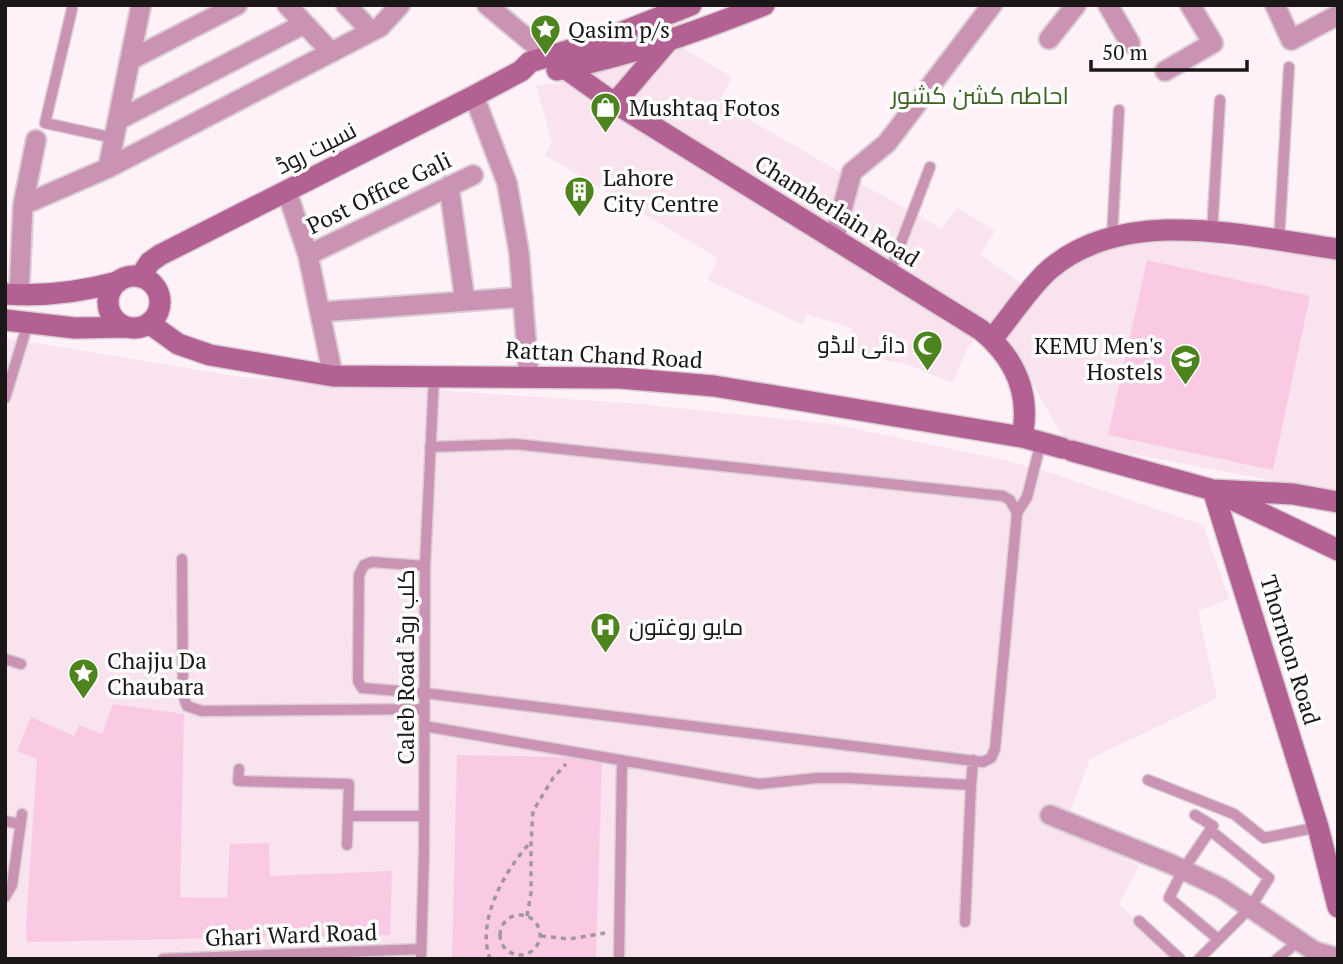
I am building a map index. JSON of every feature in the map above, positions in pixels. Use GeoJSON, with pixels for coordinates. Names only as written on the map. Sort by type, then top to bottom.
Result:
{"type":"FeatureCollection","features":[{"type":"Feature","properties":{"kind":"main road"},"geometry":{"type":"LineString","coordinates":[[556,62],[597,42],[691,5]]}},
{"type":"Feature","properties":{"kind":"main road"},"geometry":{"type":"LineString","coordinates":[[556,62],[621,56],[764,5]]}},
{"type":"Feature","properties":{"kind":"main road"},"geometry":{"type":"LineString","coordinates":[[615,103],[669,40]]}},
{"type":"Feature","properties":{"kind":"main road","name":"نسبت روڈ"},"geometry":{"type":"LineString","coordinates":[[140,277],[150,262],[160,255],[474,96],[521,71],[530,62],[556,62]]}},
{"type":"Feature","properties":{"kind":"main road","name":"Chamberlain Road"},"geometry":{"type":"LineString","coordinates":[[556,62],[615,103],[992,339],[1010,362],[1024,391],[1032,440]]}},
{"type":"Feature","properties":{"kind":"main road"},"geometry":{"type":"LineString","coordinates":[[992,339],[1050,269],[1074,254],[1112,237],[1190,229],[1338,249]]}},
{"type":"Feature","properties":{"kind":"main road"},"geometry":{"type":"LineString","coordinates":[[5,320],[75,328],[142,327],[158,312],[159,297],[153,284],[140,277],[125,278],[72,293],[12,294]]}},
{"type":"Feature","properties":{"kind":"main road"},"geometry":{"type":"LineString","coordinates":[[118,282],[109,295],[110,311],[119,324],[127,327]]}},
{"type":"Feature","properties":{"kind":"main road","name":"Rattan Chand Road"},"geometry":{"type":"LineString","coordinates":[[149,323],[178,344],[209,355],[332,376],[620,378],[714,386],[1032,440],[1213,491],[1293,494],[1338,502]]}},
{"type":"Feature","properties":{"kind":"main road"},"geometry":{"type":"LineString","coordinates":[[1213,491],[1338,550]]}},
{"type":"Feature","properties":{"kind":"main road","name":"Thornton Road"},"geometry":{"type":"LineString","coordinates":[[1213,491],[1318,827],[1338,906]]}},
{"type":"Feature","properties":{"kind":"street"},"geometry":{"type":"LineString","coordinates":[[108,168],[141,5]]}},
{"type":"Feature","properties":{"kind":"street"},"geometry":{"type":"LineString","coordinates":[[130,60],[237,5]]}},
{"type":"Feature","properties":{"kind":"street"},"geometry":{"type":"LineString","coordinates":[[286,5],[331,52]]}},
{"type":"Feature","properties":{"kind":"street"},"geometry":{"type":"LineString","coordinates":[[346,5],[371,31]]}},
{"type":"Feature","properties":{"kind":"street"},"geometry":{"type":"LineString","coordinates":[[23,205],[108,168],[380,27],[400,5]]}},
{"type":"Feature","properties":{"kind":"street"},"geometry":{"type":"LineString","coordinates":[[487,5],[556,62]]}},
{"type":"Feature","properties":{"kind":"street"},"geometry":{"type":"LineString","coordinates":[[834,240],[852,172],[887,143],[992,5]]}},
{"type":"Feature","properties":{"kind":"street"},"geometry":{"type":"LineString","coordinates":[[1049,38],[1076,5]]}},
{"type":"Feature","properties":{"kind":"street"},"geometry":{"type":"LineString","coordinates":[[1108,5],[1130,43]]}},
{"type":"Feature","properties":{"kind":"street"},"geometry":{"type":"LineString","coordinates":[[1165,71],[1213,43],[1190,5]]}},
{"type":"Feature","properties":{"kind":"street"},"geometry":{"type":"LineString","coordinates":[[1275,5],[1291,40],[1338,15]]}},
{"type":"Feature","properties":{"kind":"street"},"geometry":{"type":"LineString","coordinates":[[116,129],[304,24]]}},
{"type":"Feature","properties":{"kind":"street"},"geometry":{"type":"LineString","coordinates":[[474,96],[507,183],[519,252],[529,377]]}},
{"type":"Feature","properties":{"kind":"street"},"geometry":{"type":"LineString","coordinates":[[12,294],[23,205],[36,140]]}},
{"type":"Feature","properties":{"kind":"street","name":"Post Office Gali"},"geometry":{"type":"LineString","coordinates":[[308,255],[473,174]]}},
{"type":"Feature","properties":{"kind":"street"},"geometry":{"type":"LineString","coordinates":[[449,186],[466,301]]}},
{"type":"Feature","properties":{"kind":"street"},"geometry":{"type":"LineString","coordinates":[[287,192],[308,255],[332,376]]}},
{"type":"Feature","properties":{"kind":"street"},"geometry":{"type":"LineString","coordinates":[[320,312],[523,297]]}},
{"type":"Feature","properties":{"kind":"street"},"geometry":{"type":"LineString","coordinates":[[1050,815],[1221,888],[1314,951],[1338,958]]}},
{"type":"Feature","properties":{"kind":"lane"},"geometry":{"type":"LineString","coordinates":[[72,9],[44,123],[116,129]]}},
{"type":"Feature","properties":{"kind":"lane"},"geometry":{"type":"LineString","coordinates":[[1279,241],[1289,67]]}},
{"type":"Feature","properties":{"kind":"lane"},"geometry":{"type":"LineString","coordinates":[[1212,232],[1220,100]]}},
{"type":"Feature","properties":{"kind":"lane"},"geometry":{"type":"LineString","coordinates":[[1112,237],[1119,110]]}},
{"type":"Feature","properties":{"kind":"lane"},"geometry":{"type":"LineString","coordinates":[[889,274],[930,167]]}},
{"type":"Feature","properties":{"kind":"lane"},"geometry":{"type":"LineString","coordinates":[[5,398],[28,323]]}},
{"type":"Feature","properties":{"kind":"lane","name":"Caleb Road کلب روڈ"},"geometry":{"type":"LineString","coordinates":[[421,954],[425,566],[434,376]]}},
{"type":"Feature","properties":{"kind":"lane"},"geometry":{"type":"LineString","coordinates":[[425,566],[372,562],[364,565],[359,575],[358,681],[362,688],[424,692],[984,762],[991,758],[995,749],[1017,513],[1027,497],[1032,440]]}},
{"type":"Feature","properties":{"kind":"lane"},"geometry":{"type":"LineString","coordinates":[[430,447],[515,444],[982,493],[1003,496],[1010,500],[1017,513]]}},
{"type":"Feature","properties":{"kind":"lane"},"geometry":{"type":"LineString","coordinates":[[182,559],[183,695],[187,706],[202,711],[424,709]]}},
{"type":"Feature","properties":{"kind":"lane"},"geometry":{"type":"LineString","coordinates":[[5,659],[21,664]]}},
{"type":"Feature","properties":{"kind":"lane"},"geometry":{"type":"LineString","coordinates":[[424,726],[759,785],[817,778],[848,778],[971,785]]}},
{"type":"Feature","properties":{"kind":"lane"},"geometry":{"type":"LineString","coordinates":[[619,959],[622,760]]}},
{"type":"Feature","properties":{"kind":"lane"},"geometry":{"type":"LineString","coordinates":[[965,922],[973,760]]}},
{"type":"Feature","properties":{"kind":"lane"},"geometry":{"type":"LineString","coordinates":[[239,769],[238,781],[349,785],[347,845]]}},
{"type":"Feature","properties":{"kind":"lane"},"geometry":{"type":"LineString","coordinates":[[1148,780],[1234,814],[1264,838],[1318,827]]}},
{"type":"Feature","properties":{"kind":"lane"},"geometry":{"type":"LineString","coordinates":[[1195,815],[1213,825],[1183,870],[1170,898],[1219,939]]}},
{"type":"Feature","properties":{"kind":"lane"},"geometry":{"type":"LineString","coordinates":[[348,816],[424,816]]}},
{"type":"Feature","properties":{"kind":"lane"},"geometry":{"type":"LineString","coordinates":[[5,821],[21,819],[10,861],[12,885],[5,897]]}},
{"type":"Feature","properties":{"kind":"lane"},"geometry":{"type":"LineString","coordinates":[[1199,959],[1250,908],[1269,878],[1210,830]]}},
{"type":"Feature","properties":{"kind":"lane"},"geometry":{"type":"LineString","coordinates":[[1139,920],[1180,959]]}},
{"type":"Feature","properties":{"kind":"lane"},"geometry":{"type":"LineString","coordinates":[[1277,959],[1299,941]]}},
{"type":"Feature","properties":{"kind":"lane","name":"Ghari Ward Road"},"geometry":{"type":"LineString","coordinates":[[163,959],[421,954]]}},
{"type":"Feature","properties":{"kind":"path"},"geometry":{"type":"LineString","coordinates":[[527,916],[531,893],[533,811],[553,778],[577,752]]}},
{"type":"Feature","properties":{"kind":"path"},"geometry":{"type":"LineString","coordinates":[[490,959],[486,940],[489,918],[500,887],[517,858],[531,843]]}},
{"type":"Feature","properties":{"kind":"path"},"geometry":{"type":"LineString","coordinates":[[519,915],[527,916],[539,926],[541,936],[536,949],[521,956],[513,955],[501,944],[500,936],[505,922],[519,915]]}},
{"type":"Feature","properties":{"kind":"path"},"geometry":{"type":"LineString","coordinates":[[541,936],[569,939],[586,935],[620,934]]}},
{"type":"Feature","properties":{"kind":"shaded area"},"geometry":{"type":"Polygon","coordinates":[[[667,39],[732,77],[719,102],[942,229],[957,208],[995,231],[980,254],[1031,291],[1057,270],[1106,246],[1186,241],[1338,259],[1338,493],[1065,441],[1003,331],[981,331],[966,350],[953,383],[906,364],[845,352],[852,328],[806,314],[803,325],[708,280],[718,258],[545,155],[552,143],[536,85],[554,84],[667,39]]]}},
{"type":"Feature","properties":{"kind":"shaded area"},"geometry":{"type":"Polygon","coordinates":[[[1147,260],[1310,296],[1273,470],[1108,435],[1147,260]]]}},
{"type":"Feature","properties":{"kind":"shaded area","name":"مایو روغتون"},"geometry":{"type":"Polygon","coordinates":[[[5,338],[240,377],[640,404],[832,424],[1004,460],[1054,474],[1203,525],[1229,599],[1198,611],[1217,698],[1090,759],[1064,828],[1139,866],[1119,904],[1176,959],[5,959],[5,338]]]}},
{"type":"Feature","properties":{"kind":"shaded area"},"geometry":{"type":"Polygon","coordinates":[[[113,704],[184,714],[180,897],[227,898],[230,844],[269,843],[270,876],[392,871],[390,935],[27,942],[37,759],[17,751],[31,717],[74,736],[79,725],[102,734],[113,704]]]}},
{"type":"Feature","properties":{"kind":"shaded area"},"geometry":{"type":"Polygon","coordinates":[[[457,755],[602,758],[596,959],[452,959],[457,755]]]}},
{"type":"Feature","properties":{"kind":"place","name":"Qasim p/s"},"geometry":{"type":"Point","coordinates":[545,57]}},
{"type":"Feature","properties":{"kind":"place","name":"Mushtaq Fotos"},"geometry":{"type":"Point","coordinates":[606,135]}},
{"type":"Feature","properties":{"kind":"place","name":"Lahore City Centre"},"geometry":{"type":"Point","coordinates":[580,218]}},
{"type":"Feature","properties":{"kind":"place","name":"دائی لاڈو"},"geometry":{"type":"Point","coordinates":[928,372]}},
{"type":"Feature","properties":{"kind":"place","name":"KEMU Men's Hostels"},"geometry":{"type":"Point","coordinates":[1186,386]}},
{"type":"Feature","properties":{"kind":"place","name":"مایو روغتون"},"geometry":{"type":"Point","coordinates":[606,654]}},
{"type":"Feature","properties":{"kind":"place","name":"Chajju Da Chaubara"},"geometry":{"type":"Point","coordinates":[84,701]}},
{"type":"Feature","properties":{"kind":"district","name":"احاطہ کشن کشور"},"geometry":{"type":"Point","coordinates":[980,96]}}]}
